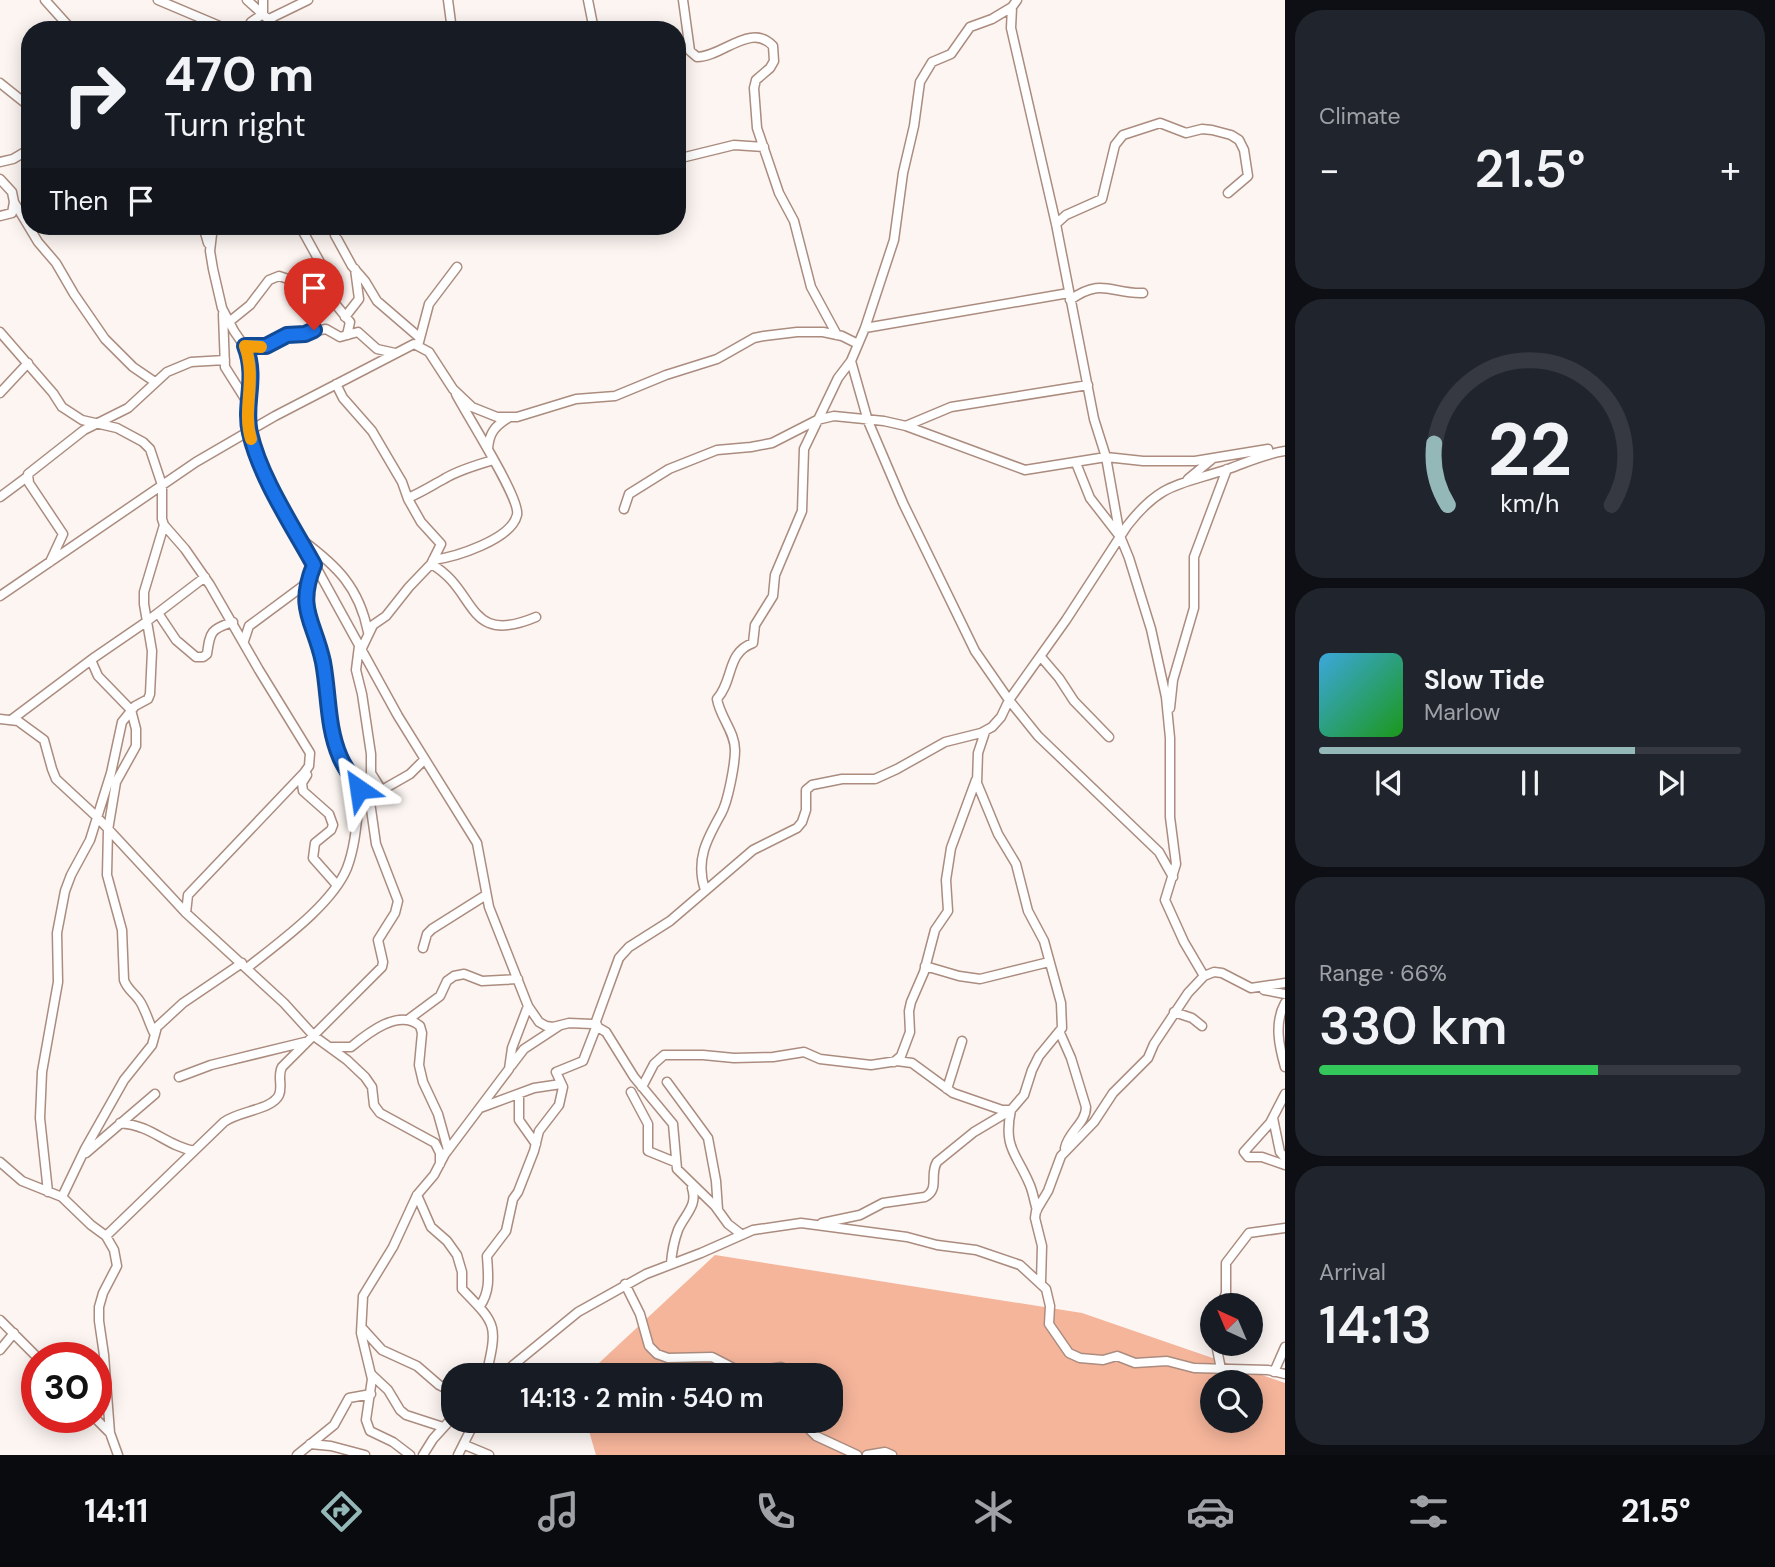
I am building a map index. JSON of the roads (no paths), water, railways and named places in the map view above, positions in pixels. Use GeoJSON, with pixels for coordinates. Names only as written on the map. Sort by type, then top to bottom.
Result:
{"type":"FeatureCollection","features":[{"type":"Feature","properties":{"kind":"street"},"geometry":{"type":"LineString","coordinates":[[45,0],[64,21]]}},
{"type":"Feature","properties":{"kind":"street"},"geometry":{"type":"LineString","coordinates":[[158,0],[209,21]]}},
{"type":"Feature","properties":{"kind":"street"},"geometry":{"type":"LineString","coordinates":[[247,0],[270,21]]}},
{"type":"Feature","properties":{"kind":"street"},"geometry":{"type":"LineString","coordinates":[[262,0],[266,17]]}},
{"type":"Feature","properties":{"kind":"street"},"geometry":{"type":"LineString","coordinates":[[254,21],[308,0]]}},
{"type":"Feature","properties":{"kind":"street"},"geometry":{"type":"LineString","coordinates":[[448,0],[451,21]]}},
{"type":"Feature","properties":{"kind":"street"},"geometry":{"type":"LineString","coordinates":[[588,0],[592,21]]}},
{"type":"Feature","properties":{"kind":"street"},"geometry":{"type":"LineString","coordinates":[[683,0],[686,21]]}},
{"type":"Feature","properties":{"kind":"street"},"geometry":{"type":"LineString","coordinates":[[1014,3],[1013,39],[1056,223],[1094,419],[1106,457],[1120,536],[1151,629],[1161,671],[1170,738],[1170,817],[1176,864],[1165,900],[1184,942],[1204,976]]}},
{"type":"Feature","properties":{"kind":"street"},"geometry":{"type":"LineString","coordinates":[[705,890],[701,879],[702,853],[723,808],[733,773],[735,750],[717,699],[724,690],[734,660],[741,649],[754,642],[755,623],[774,596],[775,574],[802,511],[803,453],[838,377],[851,360],[865,328],[894,240],[920,82],[932,62],[951,54],[970,27],[992,19],[1014,3]]}},
{"type":"Feature","properties":{"kind":"street"},"geometry":{"type":"LineString","coordinates":[[686,22],[690,51],[697,57],[706,56],[752,37],[765,40],[773,46],[774,61],[756,80],[754,88],[756,122],[779,193],[794,221],[811,287],[837,335]]}},
{"type":"Feature","properties":{"kind":"street"},"geometry":{"type":"LineString","coordinates":[[0,83],[21,100]]}},
{"type":"Feature","properties":{"kind":"street"},"geometry":{"type":"LineString","coordinates":[[1056,223],[1066,215],[1102,199],[1115,145],[1120,137],[1160,123],[1186,133],[1202,129],[1212,130],[1239,140],[1244,150],[1248,176],[1228,193]]}},
{"type":"Feature","properties":{"kind":"street"},"geometry":{"type":"LineString","coordinates":[[686,157],[734,145],[764,147]]}},
{"type":"Feature","properties":{"kind":"street"},"geometry":{"type":"LineString","coordinates":[[0,162],[21,154]]}},
{"type":"Feature","properties":{"kind":"street"},"geometry":{"type":"LineString","coordinates":[[0,180],[12,192],[21,214]]}},
{"type":"Feature","properties":{"kind":"street"},"geometry":{"type":"LineString","coordinates":[[0,216],[12,213],[14,202]]}},
{"type":"Feature","properties":{"kind":"street"},"geometry":{"type":"LineString","coordinates":[[33,235],[56,263],[105,339],[133,367],[155,382]]}},
{"type":"Feature","properties":{"kind":"street"},"geometry":{"type":"LineString","coordinates":[[206,235],[222,308],[225,369],[249,405]]}},
{"type":"Feature","properties":{"kind":"street"},"geometry":{"type":"LineString","coordinates":[[211,251],[212,235]]}},
{"type":"Feature","properties":{"kind":"street"},"geometry":{"type":"LineString","coordinates":[[305,235],[323,266],[328,295],[350,322],[347,335]]}},
{"type":"Feature","properties":{"kind":"street"},"geometry":{"type":"LineString","coordinates":[[335,235],[335,239],[377,301],[434,357],[517,507],[514,522],[505,530],[477,548],[432,562]]}},
{"type":"Feature","properties":{"kind":"street"},"geometry":{"type":"LineString","coordinates":[[419,342],[429,304],[457,267]]}},
{"type":"Feature","properties":{"kind":"street"},"geometry":{"type":"LineString","coordinates":[[345,317],[359,299],[355,269]]}},
{"type":"Feature","properties":{"kind":"street"},"geometry":{"type":"LineString","coordinates":[[229,322],[250,305],[269,280],[277,276],[294,281],[305,289],[328,295]]}},
{"type":"Feature","properties":{"kind":"street"},"geometry":{"type":"LineString","coordinates":[[865,328],[1069,297],[1099,287],[1143,293]]}},
{"type":"Feature","properties":{"kind":"street"},"geometry":{"type":"LineString","coordinates":[[222,308],[245,346],[250,363],[249,431],[267,478],[424,760],[477,843],[486,895],[495,924],[528,1006],[545,1026],[569,1023],[596,1025],[606,1032],[642,1087],[673,1124],[677,1169],[718,1210],[728,1224],[741,1234]]}},
{"type":"Feature","properties":{"kind":"street"},"geometry":{"type":"LineString","coordinates":[[245,346],[266,346],[287,335],[328,329],[340,337],[359,332],[377,349],[397,353]]}},
{"type":"Feature","properties":{"kind":"street"},"geometry":{"type":"LineString","coordinates":[[453,389],[479,411],[496,417],[517,417],[576,399],[615,396],[666,375],[717,359],[754,338],[797,331],[837,335],[858,344]]}},
{"type":"Feature","properties":{"kind":"street"},"geometry":{"type":"LineString","coordinates":[[0,332],[62,407],[82,420],[117,428],[147,445],[162,485],[164,524],[205,577],[315,762],[302,783],[303,790],[328,814],[333,825],[331,830],[315,843],[313,858],[336,884]]}},
{"type":"Feature","properties":{"kind":"street"},"geometry":{"type":"LineString","coordinates":[[0,596],[196,462],[336,384],[419,342]]}},
{"type":"Feature","properties":{"kind":"street"},"geometry":{"type":"LineString","coordinates":[[0,498],[84,430],[128,408],[167,372],[191,362],[225,360]]}},
{"type":"Feature","properties":{"kind":"street"},"geometry":{"type":"LineString","coordinates":[[851,360],[868,421],[904,503],[979,658],[1038,736],[1159,852],[1173,877]]}},
{"type":"Feature","properties":{"kind":"street"},"geometry":{"type":"LineString","coordinates":[[0,393],[28,363]]}},
{"type":"Feature","properties":{"kind":"street"},"geometry":{"type":"LineString","coordinates":[[336,384],[343,398],[372,431],[402,482],[421,522],[441,543],[432,562],[395,607],[368,632],[360,648],[356,670],[362,694],[371,773],[382,789]]}},
{"type":"Feature","properties":{"kind":"street"},"geometry":{"type":"LineString","coordinates":[[906,426],[917,424],[935,412],[951,407],[1088,385]]}},
{"type":"Feature","properties":{"kind":"street"},"geometry":{"type":"LineString","coordinates":[[624,509],[629,494],[669,469],[717,450],[772,443],[817,420],[835,416],[906,426],[1025,470],[1106,457],[1143,461],[1195,461],[1285,449]]}},
{"type":"Feature","properties":{"kind":"street"},"geometry":{"type":"LineString","coordinates":[[491,456],[490,434],[509,417]]}},
{"type":"Feature","properties":{"kind":"street"},"geometry":{"type":"LineString","coordinates":[[481,1306],[487,1294],[489,1270],[486,1258],[504,1236],[513,1199],[518,1192],[539,1131],[559,1105],[563,1087],[557,1077],[557,1070],[583,1061],[619,958],[629,947],[670,922],[753,850],[797,828],[806,810],[806,790],[812,785],[842,779],[875,779],[945,742],[985,732],[998,722],[1009,700],[1041,657],[1120,536],[1143,507],[1170,487],[1285,449]]}},
{"type":"Feature","properties":{"kind":"street"},"geometry":{"type":"LineString","coordinates":[[408,498],[433,488],[444,479],[491,456]]}},
{"type":"Feature","properties":{"kind":"street"},"geometry":{"type":"LineString","coordinates":[[1186,481],[1213,458]]}},
{"type":"Feature","properties":{"kind":"street"},"geometry":{"type":"LineString","coordinates":[[1076,463],[1090,498],[1120,536]]}},
{"type":"Feature","properties":{"kind":"street"},"geometry":{"type":"LineString","coordinates":[[1168,719],[1174,680],[1194,608],[1194,557],[1209,511],[1227,469]]}},
{"type":"Feature","properties":{"kind":"street"},"geometry":{"type":"LineString","coordinates":[[27,477],[49,515],[63,531],[50,562]]}},
{"type":"Feature","properties":{"kind":"street"},"geometry":{"type":"LineString","coordinates":[[48,1192],[40,1118],[42,1072],[58,982],[57,933],[71,875],[90,840],[111,773],[120,728],[131,710],[149,698],[152,686],[152,651],[144,592],[164,524]]}},
{"type":"Feature","properties":{"kind":"street"},"geometry":{"type":"LineString","coordinates":[[299,538],[327,559],[345,578],[357,597],[368,632]]}},
{"type":"Feature","properties":{"kind":"street"},"geometry":{"type":"LineString","coordinates":[[432,562],[489,624],[504,627],[536,617]]}},
{"type":"Feature","properties":{"kind":"street"},"geometry":{"type":"LineString","coordinates":[[62,1197],[124,1080],[152,1045],[154,1033],[162,1022],[183,1003],[244,966],[313,915],[347,867],[360,792],[344,767],[335,746],[324,683],[324,667],[315,630],[306,611],[307,583],[314,565]]}},
{"type":"Feature","properties":{"kind":"street"},"geometry":{"type":"LineString","coordinates":[[11,720],[205,577]]}},
{"type":"Feature","properties":{"kind":"street"},"geometry":{"type":"LineString","coordinates":[[244,641],[248,626],[307,583]]}},
{"type":"Feature","properties":{"kind":"street"},"geometry":{"type":"LineString","coordinates":[[158,613],[176,640],[196,657],[202,658],[207,654],[208,638],[212,632],[233,622]]}},
{"type":"Feature","properties":{"kind":"street"},"geometry":{"type":"LineString","coordinates":[[1041,657],[1074,701],[1109,737]]}},
{"type":"Feature","properties":{"kind":"street"},"geometry":{"type":"LineString","coordinates":[[91,660],[98,676],[131,710],[136,729],[137,743],[116,782],[108,830],[107,875],[122,930],[124,980],[127,988],[141,1003],[154,1033]]}},
{"type":"Feature","properties":{"kind":"street"},"geometry":{"type":"LineString","coordinates":[[0,719],[21,723],[44,740],[57,779],[97,817],[186,913],[301,1020],[311,1039]]}},
{"type":"Feature","properties":{"kind":"street"},"geometry":{"type":"LineString","coordinates":[[894,1062],[901,1056],[910,1032],[909,1012],[934,930],[948,911],[946,880],[951,848],[976,780],[978,753],[985,732]]}},
{"type":"Feature","properties":{"kind":"street"},"geometry":{"type":"LineString","coordinates":[[973,735],[978,753]]}},
{"type":"Feature","properties":{"kind":"street"},"geometry":{"type":"LineString","coordinates":[[186,913],[188,895],[304,773],[311,760],[309,750]]}},
{"type":"Feature","properties":{"kind":"street"},"geometry":{"type":"LineString","coordinates":[[106,1236],[228,1118],[271,1103],[279,1094],[280,1069],[378,972],[383,962],[378,940],[395,913],[398,901],[376,844],[371,800],[382,789],[410,774],[424,760]]}},
{"type":"Feature","properties":{"kind":"street"},"geometry":{"type":"LineString","coordinates":[[815,1225],[860,1215],[888,1202],[928,1196],[934,1187],[934,1169],[937,1162],[974,1132],[1011,1110],[1024,1094],[1040,1056],[1060,1033],[1061,1003],[1042,937],[1028,911],[1016,864],[998,834],[976,780]]}},
{"type":"Feature","properties":{"kind":"street"},"geometry":{"type":"LineString","coordinates":[[423,948],[427,934],[432,929],[486,895]]}},
{"type":"Feature","properties":{"kind":"street"},"geometry":{"type":"LineString","coordinates":[[925,966],[980,979],[1049,962]]}},
{"type":"Feature","properties":{"kind":"street"},"geometry":{"type":"LineString","coordinates":[[1064,1151],[1094,1122],[1112,1093],[1148,1058],[1174,1012],[1204,976],[1214,972],[1222,973],[1242,984],[1285,994]]}},
{"type":"Feature","properties":{"kind":"street"},"geometry":{"type":"LineString","coordinates":[[329,1046],[349,1048],[374,1030],[395,1021],[409,1019],[440,996],[447,981],[454,975],[463,974],[482,981],[518,979]]}},
{"type":"Feature","properties":{"kind":"street"},"geometry":{"type":"LineString","coordinates":[[1258,988],[1285,982]]}},
{"type":"Feature","properties":{"kind":"street"},"geometry":{"type":"LineString","coordinates":[[1285,1003],[1278,1030],[1285,1067]]}},
{"type":"Feature","properties":{"kind":"street"},"geometry":{"type":"LineString","coordinates":[[511,1066],[512,1048],[528,1006]]}},
{"type":"Feature","properties":{"kind":"street"},"geometry":{"type":"LineString","coordinates":[[1174,1012],[1192,1018],[1202,1026]]}},
{"type":"Feature","properties":{"kind":"street"},"geometry":{"type":"LineString","coordinates":[[409,1019],[422,1030],[419,1065],[444,1130],[448,1150]]}},
{"type":"Feature","properties":{"kind":"street"},"geometry":{"type":"LineString","coordinates":[[410,1455],[393,1442],[370,1431],[366,1420],[372,1375],[361,1327],[363,1296],[393,1247],[416,1195],[430,1180],[448,1150],[524,1049],[560,1025]]}},
{"type":"Feature","properties":{"kind":"street"},"geometry":{"type":"LineString","coordinates":[[1041,1282],[1042,1246],[1035,1218],[1037,1210],[1048,1191],[1068,1136],[1086,1114],[1071,1058],[1060,1033]]}},
{"type":"Feature","properties":{"kind":"street"},"geometry":{"type":"LineString","coordinates":[[179,1077],[211,1065],[311,1039],[329,1046],[369,1081],[374,1105],[380,1114],[435,1143],[440,1153],[440,1164]]}},
{"type":"Feature","properties":{"kind":"street"},"geometry":{"type":"LineString","coordinates":[[947,1089],[962,1041]]}},
{"type":"Feature","properties":{"kind":"street"},"geometry":{"type":"LineString","coordinates":[[642,1087],[657,1060],[670,1055],[734,1058],[773,1057],[804,1052],[820,1059],[871,1065],[912,1063],[959,1096],[1002,1110],[1011,1110]]}},
{"type":"Feature","properties":{"kind":"street"},"geometry":{"type":"LineString","coordinates":[[667,1082],[708,1138],[718,1210]]}},
{"type":"Feature","properties":{"kind":"street"},"geometry":{"type":"LineString","coordinates":[[480,1108],[534,1087],[561,1084]]}},
{"type":"Feature","properties":{"kind":"street"},"geometry":{"type":"LineString","coordinates":[[631,1092],[648,1122],[648,1152],[675,1162]]}},
{"type":"Feature","properties":{"kind":"street"},"geometry":{"type":"LineString","coordinates":[[81,1158],[155,1094]]}},
{"type":"Feature","properties":{"kind":"street"},"geometry":{"type":"LineString","coordinates":[[519,1094],[519,1120],[536,1144]]}},
{"type":"Feature","properties":{"kind":"street"},"geometry":{"type":"LineString","coordinates":[[1285,1094],[1273,1118],[1244,1152],[1248,1157],[1262,1157],[1285,1165]]}},
{"type":"Feature","properties":{"kind":"street"},"geometry":{"type":"LineString","coordinates":[[1011,1110],[1008,1133],[1010,1146],[1029,1182],[1037,1210]]}},
{"type":"Feature","properties":{"kind":"street"},"geometry":{"type":"LineString","coordinates":[[1273,1118],[1280,1152],[1285,1158]]}},
{"type":"Feature","properties":{"kind":"street"},"geometry":{"type":"LineString","coordinates":[[120,1124],[141,1126],[178,1147],[194,1151]]}},
{"type":"Feature","properties":{"kind":"street"},"geometry":{"type":"LineString","coordinates":[[0,1162],[22,1181],[62,1197],[106,1236],[117,1259],[99,1307],[102,1342]]}},
{"type":"Feature","properties":{"kind":"street"},"geometry":{"type":"LineString","coordinates":[[671,1264],[678,1231],[694,1203],[695,1197],[690,1183]]}},
{"type":"Feature","properties":{"kind":"street"},"geometry":{"type":"LineString","coordinates":[[416,1195],[431,1227],[447,1241],[457,1255],[462,1272],[462,1289],[481,1306],[492,1321],[488,1363]]}},
{"type":"Feature","properties":{"kind":"street"},"geometry":{"type":"LineString","coordinates":[[1226,1293],[1224,1266],[1231,1255],[1249,1233],[1283,1229],[1285,1218]]}},
{"type":"Feature","properties":{"kind":"street"},"geometry":{"type":"LineString","coordinates":[[515,1363],[578,1312],[625,1284],[741,1234],[770,1226],[801,1223],[907,1237],[937,1245],[976,1250],[1020,1265],[1041,1282],[1048,1295],[1049,1324],[1071,1355],[1080,1358],[1103,1360],[1117,1356],[1135,1363],[1167,1361],[1194,1368],[1285,1374]]}},
{"type":"Feature","properties":{"kind":"street"},"geometry":{"type":"LineString","coordinates":[[625,1284],[640,1314],[649,1346],[657,1354],[668,1358],[712,1357],[724,1363]]}},
{"type":"Feature","properties":{"kind":"street"},"geometry":{"type":"LineString","coordinates":[[0,1320],[23,1342]]}},
{"type":"Feature","properties":{"kind":"street"},"geometry":{"type":"LineString","coordinates":[[361,1327],[382,1350],[416,1366],[441,1386]]}},
{"type":"Feature","properties":{"kind":"street"},"geometry":{"type":"LineString","coordinates":[[0,1350],[14,1333]]}},
{"type":"Feature","properties":{"kind":"street"},"geometry":{"type":"LineString","coordinates":[[1274,1372],[1285,1347]]}},
{"type":"Feature","properties":{"kind":"street"},"geometry":{"type":"LineString","coordinates":[[1218,1356],[1221,1369]]}},
{"type":"Feature","properties":{"kind":"street"},"geometry":{"type":"LineString","coordinates":[[372,1375],[388,1390],[406,1415],[441,1426]]}},
{"type":"Feature","properties":{"kind":"street"},"geometry":{"type":"LineString","coordinates":[[297,1455],[339,1418],[349,1398],[371,1394]]}},
{"type":"Feature","properties":{"kind":"street"},"geometry":{"type":"LineString","coordinates":[[424,1455],[441,1430]]}},
{"type":"Feature","properties":{"kind":"street"},"geometry":{"type":"LineString","coordinates":[[110,1433],[118,1455]]}},
{"type":"Feature","properties":{"kind":"street"},"geometry":{"type":"LineString","coordinates":[[458,1455],[470,1433]]}},
{"type":"Feature","properties":{"kind":"street"},"geometry":{"type":"LineString","coordinates":[[813,1433],[857,1455]]}},
{"type":"Feature","properties":{"kind":"street"},"geometry":{"type":"LineString","coordinates":[[310,1444],[331,1446],[365,1455]]}},
{"type":"Feature","properties":{"kind":"street"},"geometry":{"type":"LineString","coordinates":[[464,1445],[489,1455]]}},
{"type":"Feature","properties":{"kind":"street"},"geometry":{"type":"LineString","coordinates":[[867,1455],[885,1452],[892,1455]]}}]}
